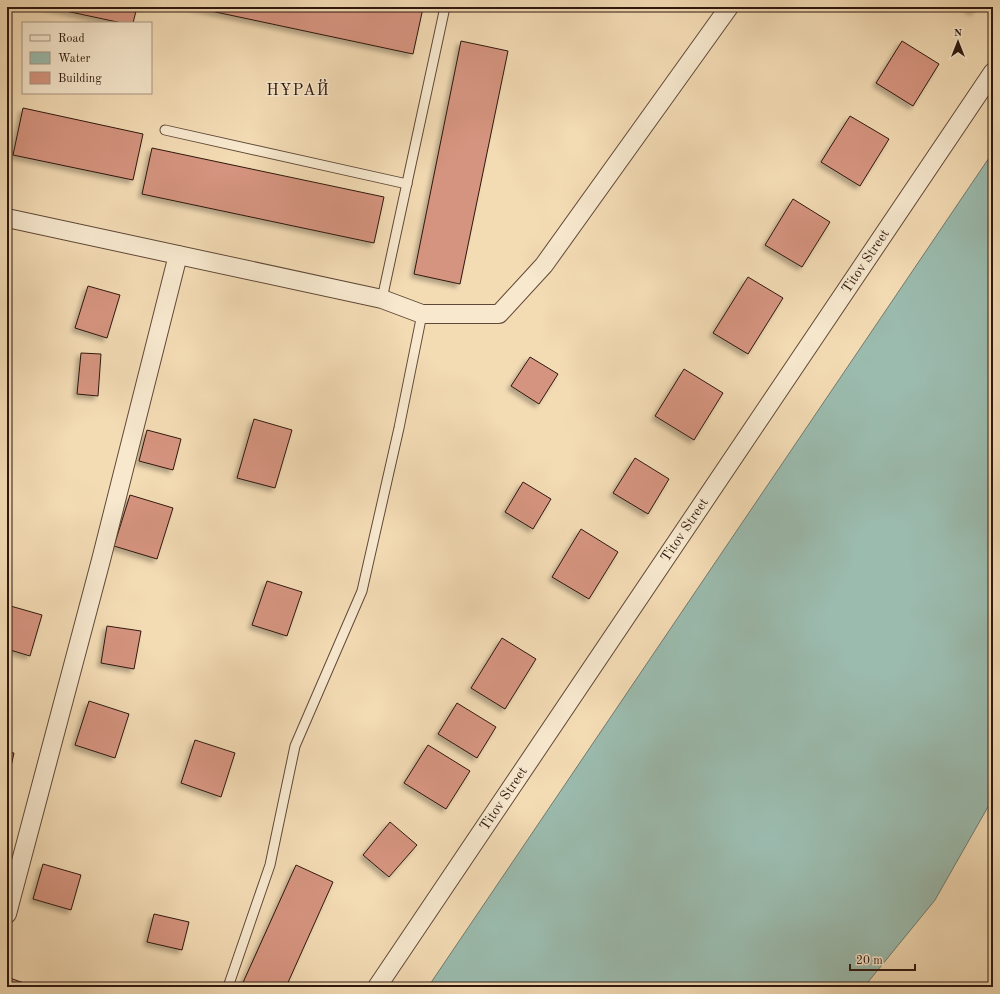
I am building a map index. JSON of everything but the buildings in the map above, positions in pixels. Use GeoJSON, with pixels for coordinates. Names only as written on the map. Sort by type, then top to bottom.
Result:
{"type":"FeatureCollection","features":[{"type":"Feature","properties":{"kind":"street"},"geometry":{"type":"LineString","coordinates":[[7,218],[382,299],[422,314],[500,314],[544,265],[729,7]]}},
{"type":"Feature","properties":{"kind":"street","name":"Titov Street"},"geometry":{"type":"LineString","coordinates":[[377,987],[993,72]]}},
{"type":"Feature","properties":{"kind":"street"},"geometry":{"type":"LineString","coordinates":[[7,914],[101,560],[178,255]]}},
{"type":"Feature","properties":{"kind":"lane"},"geometry":{"type":"LineString","coordinates":[[382,299],[444,7]]}},
{"type":"Feature","properties":{"kind":"lane"},"geometry":{"type":"LineString","coordinates":[[165,130],[407,184]]}},
{"type":"Feature","properties":{"kind":"lane"},"geometry":{"type":"LineString","coordinates":[[228,987],[270,865],[295,746],[362,591],[399,428],[422,314]]}},
{"type":"Feature","properties":{"kind":"water"},"geometry":{"type":"Polygon","coordinates":[[[993,152],[993,798],[935,900],[864,987],[428,987],[993,152]]]}},
{"type":"Feature","properties":{"kind":"district","name":"НҰРАЙ"},"geometry":{"type":"Point","coordinates":[298,91]}}]}
